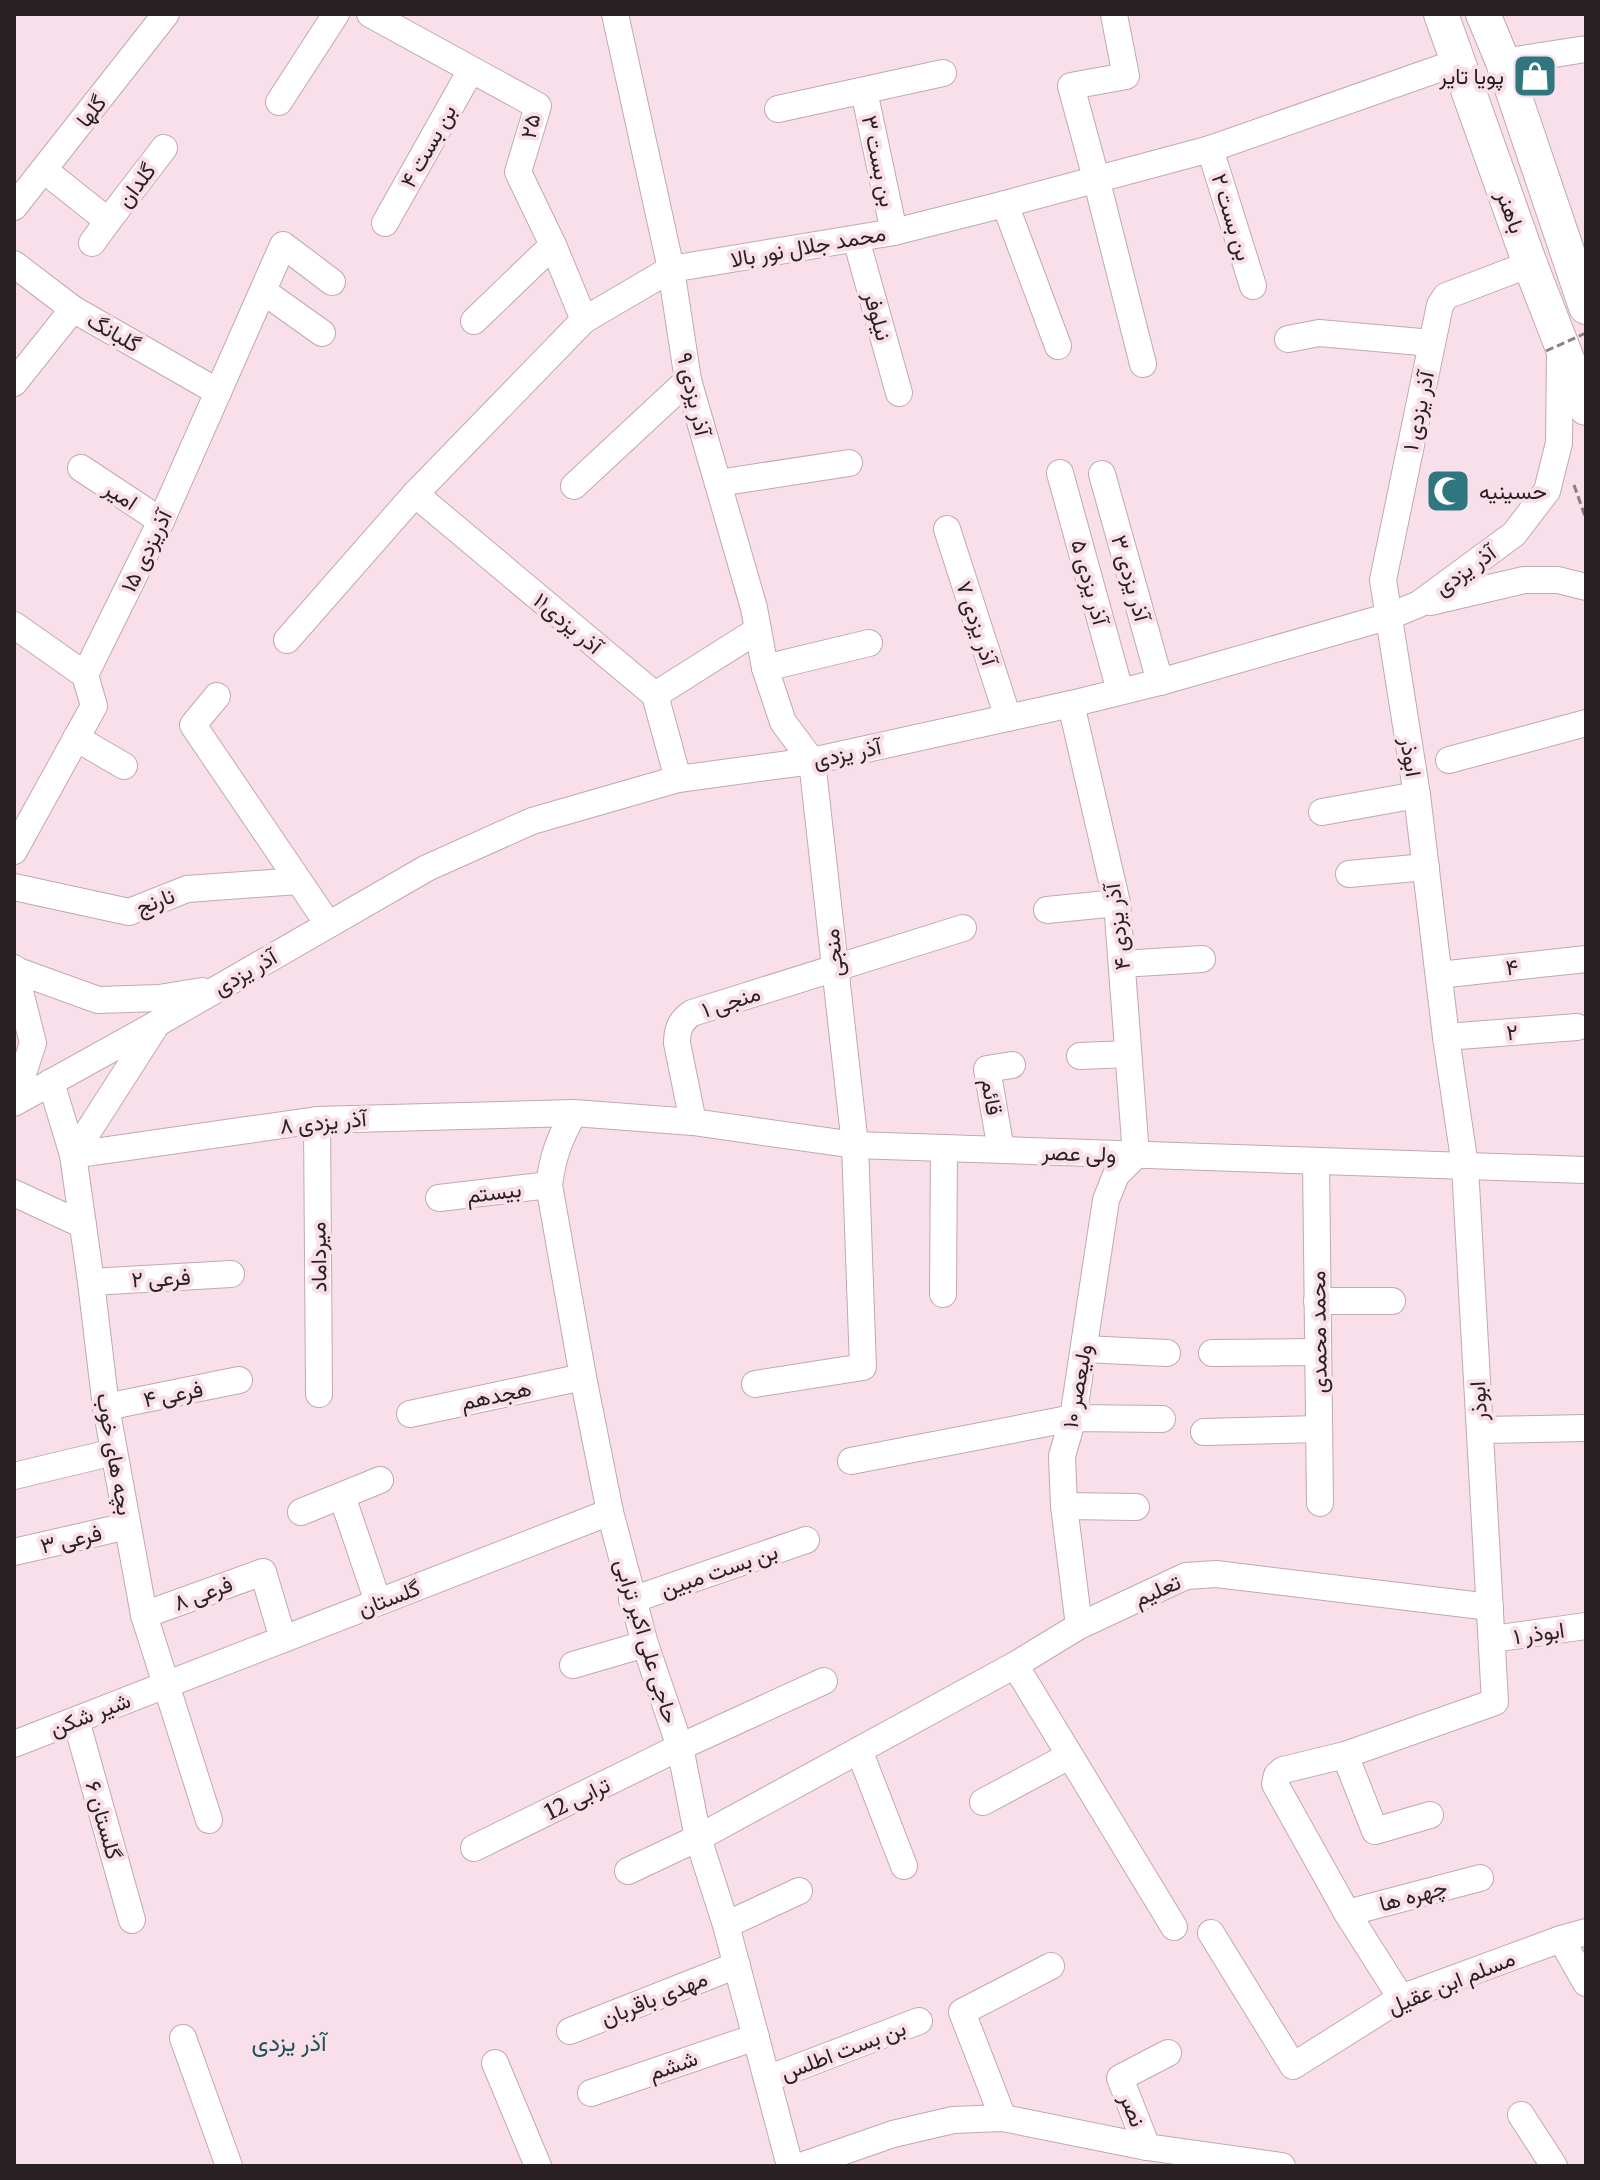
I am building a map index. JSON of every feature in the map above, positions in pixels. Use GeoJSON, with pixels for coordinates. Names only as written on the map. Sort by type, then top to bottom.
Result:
{"type":"FeatureCollection","features":[{"type":"Feature","properties":{"kind":"main road","name":"باهنر"},"geometry":{"type":"LineString","coordinates":[[1441,14],[1530,264],[1564,342],[1586,408]]}},
{"type":"Feature","properties":{"kind":"main road","name":"باهنر"},"geometry":{"type":"LineString","coordinates":[[1483,14],[1503,62],[1584,293]]}},
{"type":"Feature","properties":{"kind":"street","name":"گلها"},"geometry":{"type":"LineString","coordinates":[[14,207],[166,14]]}},
{"type":"Feature","properties":{"kind":"street"},"geometry":{"type":"LineString","coordinates":[[279,102],[336,14]]}},
{"type":"Feature","properties":{"kind":"street","name":"۲۵"},"geometry":{"type":"LineString","coordinates":[[370,14],[538,106],[518,172],[584,320]]}},
{"type":"Feature","properties":{"kind":"street","name":"آذر یزدی ۹"},"geometry":{"type":"LineString","coordinates":[[615,14],[671,269],[688,380],[758,630],[765,668],[783,722],[812,761]]}},
{"type":"Feature","properties":{"kind":"street"},"geometry":{"type":"LineString","coordinates":[[1114,15],[1126,76],[1071,86],[1143,364]]}},
{"type":"Feature","properties":{"kind":"street"},"geometry":{"type":"LineString","coordinates":[[1503,62],[1586,49]]}},
{"type":"Feature","properties":{"kind":"street","name":"محمد جلال نور بالا"},"geometry":{"type":"LineString","coordinates":[[287,640],[415,494],[584,320],[671,269],[894,232],[1005,204],[1210,149],[1458,62]]}},
{"type":"Feature","properties":{"kind":"street","name":"بن بست ۴"},"geometry":{"type":"LineString","coordinates":[[385,223],[471,70]]}},
{"type":"Feature","properties":{"kind":"street"},"geometry":{"type":"LineString","coordinates":[[778,109],[943,73]]}},
{"type":"Feature","properties":{"kind":"street","name":"بن بست ۳"},"geometry":{"type":"LineString","coordinates":[[864,91],[894,232]]}},
{"type":"Feature","properties":{"kind":"street","name":"گلدان"},"geometry":{"type":"LineString","coordinates":[[92,243],[164,148]]}},
{"type":"Feature","properties":{"kind":"street","name":"بن بست ۲"},"geometry":{"type":"LineString","coordinates":[[1210,149],[1253,286]]}},
{"type":"Feature","properties":{"kind":"street","name":"گلدان"},"geometry":{"type":"LineString","coordinates":[[44,170],[108,221]]}},
{"type":"Feature","properties":{"kind":"street"},"geometry":{"type":"LineString","coordinates":[[1005,204],[1058,346]]}},
{"type":"Feature","properties":{"kind":"street","name":"نیلوفر"},"geometry":{"type":"LineString","coordinates":[[856,239],[899,393]]}},
{"type":"Feature","properties":{"kind":"street","name":"۱۵ آذریزدی"},"geometry":{"type":"LineString","coordinates":[[85,675],[161,521],[283,245],[332,282]]}},
{"type":"Feature","properties":{"kind":"street"},"geometry":{"type":"LineString","coordinates":[[474,321],[553,245]]}},
{"type":"Feature","properties":{"kind":"street","name":"گلبانگ"},"geometry":{"type":"LineString","coordinates":[[14,264],[73,309],[218,392]]}},
{"type":"Feature","properties":{"kind":"street","name":"آذر یزدی ۱"},"geometry":{"type":"LineString","coordinates":[[1390,616],[1383,580],[1440,305],[1446,296],[1530,264]]}},
{"type":"Feature","properties":{"kind":"street"},"geometry":{"type":"LineString","coordinates":[[263,291],[322,333]]}},
{"type":"Feature","properties":{"kind":"street"},"geometry":{"type":"LineString","coordinates":[[14,383],[73,309]]}},
{"type":"Feature","properties":{"kind":"street"},"geometry":{"type":"LineString","coordinates":[[1288,339],[1319,333],[1432,343]]}},
{"type":"Feature","properties":{"kind":"street","name":"آذر یزدی"},"geometry":{"type":"LineString","coordinates":[[14,1102],[427,868],[532,821],[678,779],[812,761],[1071,704],[1160,682],[1390,616],[1419,604],[1514,534],[1547,491],[1559,443],[1564,342]]}},
{"type":"Feature","properties":{"kind":"street"},"geometry":{"type":"LineString","coordinates":[[574,486],[688,380]]}},
{"type":"Feature","properties":{"kind":"street"},"geometry":{"type":"LineString","coordinates":[[718,483],[849,463]]}},
{"type":"Feature","properties":{"kind":"street","name":"امیر"},"geometry":{"type":"LineString","coordinates":[[81,468],[161,521]]}},
{"type":"Feature","properties":{"kind":"street","name":"آذر یزدی ۵"},"geometry":{"type":"LineString","coordinates":[[1060,473],[1120,691]]}},
{"type":"Feature","properties":{"kind":"street","name":"آذر یزدی ۳"},"geometry":{"type":"LineString","coordinates":[[1102,474],[1160,682]]}},
{"type":"Feature","properties":{"kind":"street","name":"آذر یزدی۱۱"},"geometry":{"type":"LineString","coordinates":[[415,494],[655,695]]}},
{"type":"Feature","properties":{"kind":"street","name":"آذر یزدی ۷"},"geometry":{"type":"LineString","coordinates":[[947,529],[1008,718]]}},
{"type":"Feature","properties":{"kind":"street"},"geometry":{"type":"LineString","coordinates":[[1419,604],[1524,580],[1558,580],[1586,587]]}},
{"type":"Feature","properties":{"kind":"street","name":"ابوذر"},"geometry":{"type":"LineString","coordinates":[[1390,616],[1417,795],[1465,1166],[1495,1702],[1345,1755],[1283,1770],[1277,1775],[1275,1784],[1347,1913],[1401,1998]]}},
{"type":"Feature","properties":{"kind":"street"},"geometry":{"type":"LineString","coordinates":[[14,625],[85,675],[94,706],[14,851]]}},
{"type":"Feature","properties":{"kind":"street"},"geometry":{"type":"LineString","coordinates":[[678,779],[655,695],[758,630]]}},
{"type":"Feature","properties":{"kind":"street"},"geometry":{"type":"LineString","coordinates":[[765,668],[869,643]]}},
{"type":"Feature","properties":{"kind":"street"},"geometry":{"type":"LineString","coordinates":[[217,696],[193,725],[328,924]]}},
{"type":"Feature","properties":{"kind":"street","name":"۴ آذر یزدی"},"geometry":{"type":"LineString","coordinates":[[1071,704],[1117,903],[1136,1155]]}},
{"type":"Feature","properties":{"kind":"street"},"geometry":{"type":"LineString","coordinates":[[1449,760],[1586,723]]}},
{"type":"Feature","properties":{"kind":"street"},"geometry":{"type":"LineString","coordinates":[[76,738],[124,766]]}},
{"type":"Feature","properties":{"kind":"street","name":"منجی"},"geometry":{"type":"LineString","coordinates":[[755,1384],[863,1367],[855,1145],[812,761]]}},
{"type":"Feature","properties":{"kind":"street"},"geometry":{"type":"LineString","coordinates":[[1322,812],[1417,795]]}},
{"type":"Feature","properties":{"kind":"street"},"geometry":{"type":"LineString","coordinates":[[1349,874],[1426,867]]}},
{"type":"Feature","properties":{"kind":"street","name":"نارنج"},"geometry":{"type":"LineString","coordinates":[[14,887],[129,912],[187,889],[298,881]]}},
{"type":"Feature","properties":{"kind":"street"},"geometry":{"type":"LineString","coordinates":[[1047,910],[1117,903]]}},
{"type":"Feature","properties":{"kind":"street"},"geometry":{"type":"LineString","coordinates":[[835,967],[963,928]]}},
{"type":"Feature","properties":{"kind":"street"},"geometry":{"type":"LineString","coordinates":[[1122,964],[1202,959]]}},
{"type":"Feature","properties":{"kind":"street","name":"۴"},"geometry":{"type":"LineString","coordinates":[[1439,975],[1586,959]]}},
{"type":"Feature","properties":{"kind":"street","name":"منجی ۱"},"geometry":{"type":"LineString","coordinates":[[693,1122],[677,1043],[677,1031],[684,1019],[692,1013],[835,967]]}},
{"type":"Feature","properties":{"kind":"street"},"geometry":{"type":"LineString","coordinates":[[14,1102],[24,1040],[15,969],[98,1000],[159,998],[213,990]]}},
{"type":"Feature","properties":{"kind":"street"},"geometry":{"type":"LineString","coordinates":[[73,1155],[158,1023]]}},
{"type":"Feature","properties":{"kind":"street","name":"۲"},"geometry":{"type":"LineString","coordinates":[[1446,1037],[1577,1027]]}},
{"type":"Feature","properties":{"kind":"street"},"geometry":{"type":"LineString","coordinates":[[1080,1056],[1128,1054]]}},
{"type":"Feature","properties":{"kind":"street","name":"قائم"},"geometry":{"type":"LineString","coordinates":[[1001,1150],[987,1069],[1012,1065]]}},
{"type":"Feature","properties":{"kind":"street","name":"بچه های خوب"},"geometry":{"type":"LineString","coordinates":[[51,1082],[73,1155],[106,1407],[144,1615],[209,1820]]}},
{"type":"Feature","properties":{"kind":"street","name":"ولی عصر"},"geometry":{"type":"LineString","coordinates":[[574,1113],[693,1122],[855,1145],[1586,1170]]}},
{"type":"Feature","properties":{"kind":"street","name":"۸ آذر یزدی"},"geometry":{"type":"LineString","coordinates":[[73,1155],[317,1120],[574,1113]]}},
{"type":"Feature","properties":{"kind":"street","name":"حاجی علی اکبر ترابی"},"geometry":{"type":"LineString","coordinates":[[574,1113],[553,1155],[549,1185],[610,1512],[645,1644],[680,1747],[698,1838],[726,1925],[790,2166]]}},
{"type":"Feature","properties":{"kind":"street","name":"میرداماد"},"geometry":{"type":"LineString","coordinates":[[317,1120],[319,1394]]}},
{"type":"Feature","properties":{"kind":"street"},"geometry":{"type":"LineString","coordinates":[[943,1294],[944,1148]]}},
{"type":"Feature","properties":{"kind":"street","name":"۱۰ ولیعصر"},"geometry":{"type":"LineString","coordinates":[[1079,1626],[1064,1506],[1062,1456],[1073,1418],[1106,1200],[1116,1175],[1136,1155]]}},
{"type":"Feature","properties":{"kind":"street","name":"محمد محمدی"},"geometry":{"type":"LineString","coordinates":[[1316,1161],[1320,1503]]}},
{"type":"Feature","properties":{"kind":"street","name":"بیستم"},"geometry":{"type":"LineString","coordinates":[[439,1198],[549,1185]]}},
{"type":"Feature","properties":{"kind":"street"},"geometry":{"type":"LineString","coordinates":[[14,1193],[83,1225]]}},
{"type":"Feature","properties":{"kind":"street","name":"فرعی ۲"},"geometry":{"type":"LineString","coordinates":[[91,1282],[231,1274]]}},
{"type":"Feature","properties":{"kind":"street"},"geometry":{"type":"LineString","coordinates":[[1317,1301],[1392,1301]]}},
{"type":"Feature","properties":{"kind":"street"},"geometry":{"type":"LineString","coordinates":[[1084,1349],[1167,1353]]}},
{"type":"Feature","properties":{"kind":"street"},"geometry":{"type":"LineString","coordinates":[[1212,1353],[1318,1352]]}},
{"type":"Feature","properties":{"kind":"street","name":"هجدهم"},"geometry":{"type":"LineString","coordinates":[[410,1414],[583,1377]]}},
{"type":"Feature","properties":{"kind":"street","name":"فرعی ۴"},"geometry":{"type":"LineString","coordinates":[[106,1407],[239,1380]]}},
{"type":"Feature","properties":{"kind":"street"},"geometry":{"type":"LineString","coordinates":[[851,1461],[1073,1418],[1162,1419]]}},
{"type":"Feature","properties":{"kind":"street"},"geometry":{"type":"LineString","coordinates":[[1480,1430],[1586,1428]]}},
{"type":"Feature","properties":{"kind":"street"},"geometry":{"type":"LineString","coordinates":[[1204,1432],[1319,1429]]}},
{"type":"Feature","properties":{"kind":"street"},"geometry":{"type":"LineString","coordinates":[[14,1476],[114,1452]]}},
{"type":"Feature","properties":{"kind":"street"},"geometry":{"type":"LineString","coordinates":[[301,1512],[380,1480]]}},
{"type":"Feature","properties":{"kind":"street"},"geometry":{"type":"LineString","coordinates":[[342,1496],[378,1602]]}},
{"type":"Feature","properties":{"kind":"street"},"geometry":{"type":"LineString","coordinates":[[1064,1506],[1136,1507]]}},
{"type":"Feature","properties":{"kind":"street","name":"گلستان"},"geometry":{"type":"LineString","coordinates":[[167,1684],[610,1512]]}},
{"type":"Feature","properties":{"kind":"street","name":"فرعی ۳"},"geometry":{"type":"LineString","coordinates":[[14,1552],[127,1526]]}},
{"type":"Feature","properties":{"kind":"street","name":"بن بست مبین"},"geometry":{"type":"LineString","coordinates":[[632,1600],[806,1540]]}},
{"type":"Feature","properties":{"kind":"street","name":"فرعی ۸"},"geometry":{"type":"LineString","coordinates":[[144,1615],[263,1572],[283,1639]]}},
{"type":"Feature","properties":{"kind":"street","name":"تعلیم"},"geometry":{"type":"LineString","coordinates":[[628,1871],[698,1838],[1015,1665],[1079,1626],[1186,1576],[1216,1574],[1490,1607]]}},
{"type":"Feature","properties":{"kind":"street","name":"ابوذر ۱"},"geometry":{"type":"LineString","coordinates":[[1492,1639],[1586,1626]]}},
{"type":"Feature","properties":{"kind":"street"},"geometry":{"type":"LineString","coordinates":[[573,1665],[645,1644]]}},
{"type":"Feature","properties":{"kind":"street"},"geometry":{"type":"LineString","coordinates":[[1015,1665],[1174,1927]]}},
{"type":"Feature","properties":{"kind":"street","name":"ترابی 12"},"geometry":{"type":"LineString","coordinates":[[474,1848],[680,1747],[824,1681]]}},
{"type":"Feature","properties":{"kind":"street","name":"شیر شکن"},"geometry":{"type":"LineString","coordinates":[[14,1744],[167,1684]]}},
{"type":"Feature","properties":{"kind":"street","name":"گلستان ۶"},"geometry":{"type":"LineString","coordinates":[[76,1720],[132,1920]]}},
{"type":"Feature","properties":{"kind":"street"},"geometry":{"type":"LineString","coordinates":[[859,1750],[904,1866]]}},
{"type":"Feature","properties":{"kind":"street"},"geometry":{"type":"LineString","coordinates":[[1345,1755],[1375,1831],[1430,1815]]}},
{"type":"Feature","properties":{"kind":"street"},"geometry":{"type":"LineString","coordinates":[[983,1802],[1069,1756]]}},
{"type":"Feature","properties":{"kind":"street","name":"چهره ها"},"geometry":{"type":"LineString","coordinates":[[1347,1913],[1480,1878]]}},
{"type":"Feature","properties":{"kind":"street"},"geometry":{"type":"LineString","coordinates":[[726,1925],[799,1891]]}},
{"type":"Feature","properties":{"kind":"street","name":"مسلم ابن عقیل"},"geometry":{"type":"LineString","coordinates":[[1211,1933],[1293,2066],[1401,1998],[1573,1935]]}},
{"type":"Feature","properties":{"kind":"street"},"geometry":{"type":"LineString","coordinates":[[1573,1935],[1586,1983]]}},
{"type":"Feature","properties":{"kind":"street","name":"مهدی باقربان"},"geometry":{"type":"LineString","coordinates":[[570,2031],[737,1965]]}},
{"type":"Feature","properties":{"kind":"street"},"geometry":{"type":"LineString","coordinates":[[1003,2118],[962,2012],[1051,1966]]}},
{"type":"Feature","properties":{"kind":"street","name":"بن بست اطلس"},"geometry":{"type":"LineString","coordinates":[[767,2079],[919,2021]]}},
{"type":"Feature","properties":{"kind":"street","name":"ششم"},"geometry":{"type":"LineString","coordinates":[[591,2093],[756,2037]]}},
{"type":"Feature","properties":{"kind":"street"},"geometry":{"type":"LineString","coordinates":[[183,2038],[229,2166]]}},
{"type":"Feature","properties":{"kind":"street","name":"نصر"},"geometry":{"type":"LineString","coordinates":[[1147,2147],[1120,2078],[1168,2053]]}},
{"type":"Feature","properties":{"kind":"street"},"geometry":{"type":"LineString","coordinates":[[495,2063],[538,2166]]}},
{"type":"Feature","properties":{"kind":"street"},"geometry":{"type":"LineString","coordinates":[[1521,2115],[1554,2166]]}},
{"type":"Feature","properties":{"kind":"street"},"geometry":{"type":"LineString","coordinates":[[801,2166],[908,2130],[953,2120],[1003,2118],[1147,2147],[1282,2166]]}},
{"type":"Feature","properties":{"kind":"place","name":"پویا تایر"},"geometry":{"type":"Point","coordinates":[1535,76]}},
{"type":"Feature","properties":{"kind":"place","name":"حسینیه"},"geometry":{"type":"Point","coordinates":[1448,491]}},
{"type":"Feature","properties":{"kind":"district","name":"آذر یزدی"},"geometry":{"type":"Point","coordinates":[289,2042]}}]}
